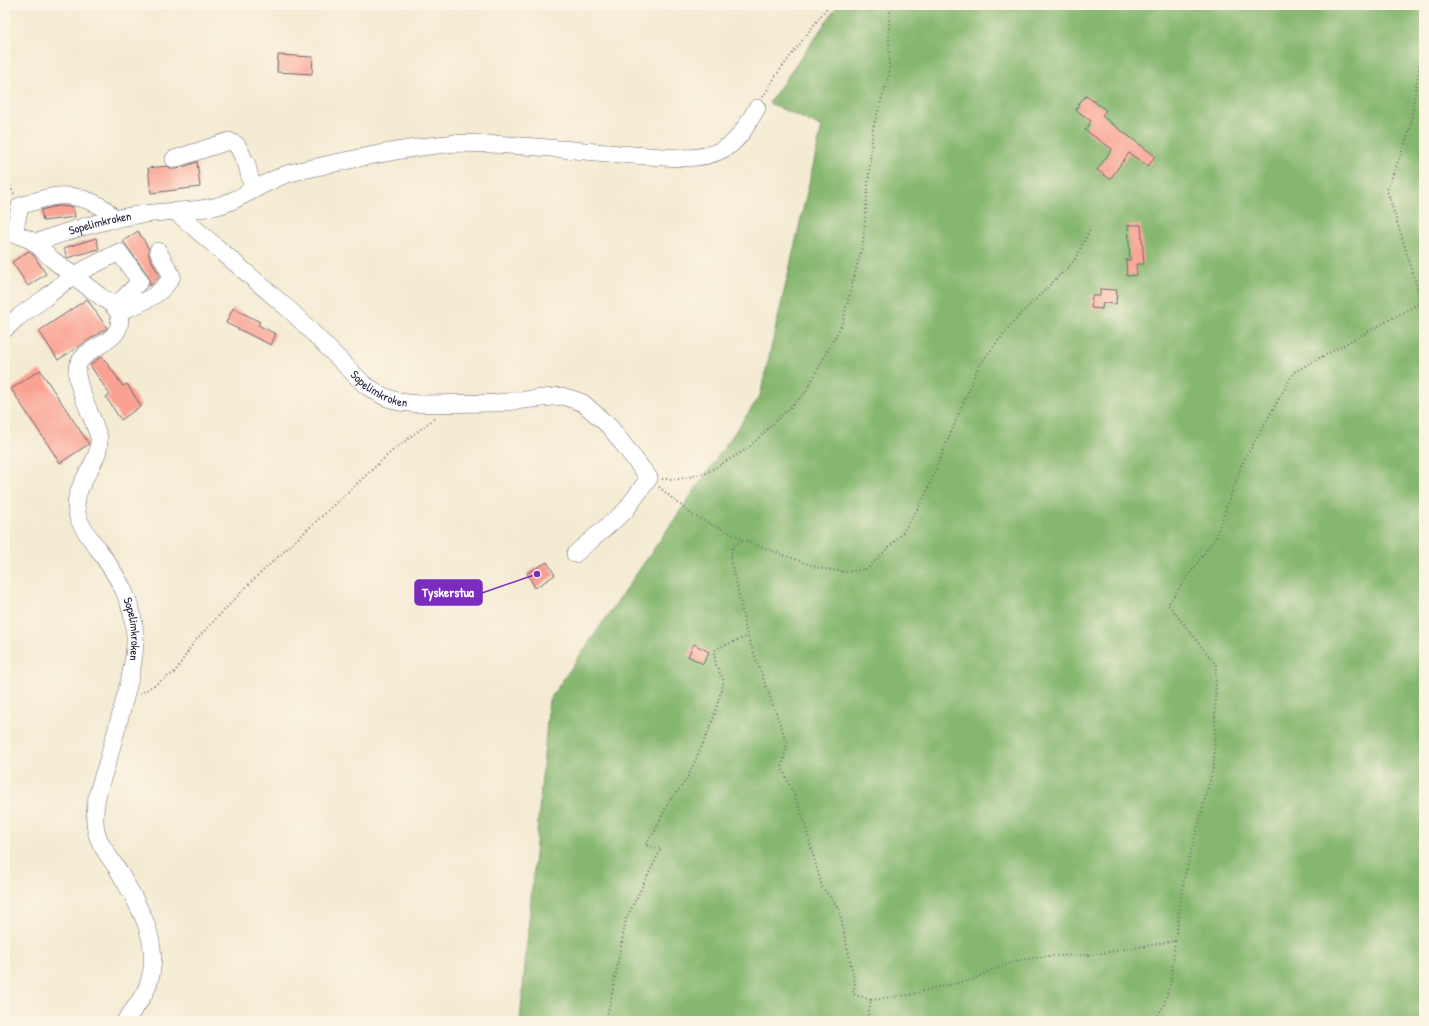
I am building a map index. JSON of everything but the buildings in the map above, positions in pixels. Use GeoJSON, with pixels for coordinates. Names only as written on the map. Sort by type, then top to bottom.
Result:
{"type":"FeatureCollection","features":[{"type":"Feature","properties":{"kind":"street"},"geometry":{"type":"LineString","coordinates":[[176,212],[215,206],[237,198],[291,173],[385,153],[449,144],[516,145],[685,159],[714,154],[730,145],[744,130],[757,108]]}},
{"type":"Feature","properties":{"kind":"street"},"geometry":{"type":"LineString","coordinates":[[174,159],[229,141],[237,145],[247,165],[253,190]]}},
{"type":"Feature","properties":{"kind":"street"},"geometry":{"type":"LineString","coordinates":[[113,220],[108,212],[98,205],[70,195],[60,195],[43,198],[20,206],[9,234],[35,243],[72,276],[115,308]]}},
{"type":"Feature","properties":{"kind":"street","name":"Sopelimkroken"},"geometry":{"type":"LineString","coordinates":[[35,243],[62,233],[113,220],[145,214],[176,212],[293,313],[365,385],[383,396],[399,402],[418,404],[496,404],[562,396],[575,400],[583,403],[610,427],[649,478]]}},
{"type":"Feature","properties":{"kind":"street"},"geometry":{"type":"LineString","coordinates":[[115,308],[150,299],[168,285],[172,276],[158,251]]}},
{"type":"Feature","properties":{"kind":"street"},"geometry":{"type":"LineString","coordinates":[[5,329],[72,276],[119,252],[140,281],[115,308]]}},
{"type":"Feature","properties":{"kind":"street","name":"Sopelimkroken"},"geometry":{"type":"LineString","coordinates":[[115,308],[120,323],[116,334],[82,358],[77,367],[77,378],[99,438],[98,451],[79,490],[77,515],[82,526],[117,576],[127,598],[134,619],[134,659],[124,704],[94,810],[98,840],[117,869],[144,916],[150,931],[153,949],[153,962],[149,982],[139,1003],[125,1021]]}},
{"type":"Feature","properties":{"kind":"street"},"geometry":{"type":"LineString","coordinates":[[575,554],[625,511],[649,478]]}},
{"type":"Feature","properties":{"kind":"path"},"geometry":{"type":"LineString","coordinates":[[5,22],[8,5]]}},
{"type":"Feature","properties":{"kind":"path"},"geometry":{"type":"LineString","coordinates":[[757,108],[777,74],[829,5]]}},
{"type":"Feature","properties":{"kind":"path"},"geometry":{"type":"LineString","coordinates":[[649,478],[680,479],[706,473],[746,449],[805,393],[842,324],[863,243],[874,128],[889,75],[889,19],[891,5]]}},
{"type":"Feature","properties":{"kind":"path"},"geometry":{"type":"LineString","coordinates":[[1154,1021],[1163,1008],[1171,981],[1184,878],[1214,765],[1216,665],[1168,604],[1216,537],[1241,466],[1294,372],[1422,302],[1387,190],[1410,130],[1419,66],[1424,60]]}},
{"type":"Feature","properties":{"kind":"path"},"geometry":{"type":"LineString","coordinates":[[5,175],[20,206]]}},
{"type":"Feature","properties":{"kind":"path"},"geometry":{"type":"LineString","coordinates":[[649,478],[692,515],[743,540],[819,568],[846,572],[867,568],[901,535],[923,500],[979,365],[1014,321],[1074,261],[1091,227]]}},
{"type":"Feature","properties":{"kind":"path"},"geometry":{"type":"LineString","coordinates":[[124,704],[175,672],[194,642],[252,581],[391,452],[453,404]]}},
{"type":"Feature","properties":{"kind":"path"},"geometry":{"type":"LineString","coordinates":[[743,540],[733,546],[730,561],[737,585],[746,632],[786,743],[782,768],[801,811],[822,887],[839,909],[855,983],[853,994],[870,1000],[914,994],[932,988],[966,982],[1019,960],[1049,956],[1090,955],[1175,941]]}},
{"type":"Feature","properties":{"kind":"path"},"geometry":{"type":"LineString","coordinates":[[605,1021],[610,1005],[626,919],[661,849],[645,845],[655,831],[670,800],[686,781],[712,723],[724,681],[716,665],[714,651],[748,636]]}},
{"type":"Feature","properties":{"kind":"path"},"geometry":{"type":"LineString","coordinates":[[867,1021],[870,1000]]}},
{"type":"Feature","properties":{"kind":"green space"},"geometry":{"type":"Polygon","coordinates":[[[838,5],[1424,5],[1424,1021],[520,1021],[549,700],[760,396],[822,127],[769,103],[838,5]]]}},
{"type":"Feature","properties":{"kind":"place","name":"Tyskerstua"},"geometry":{"type":"Point","coordinates":[537,574]}}]}
